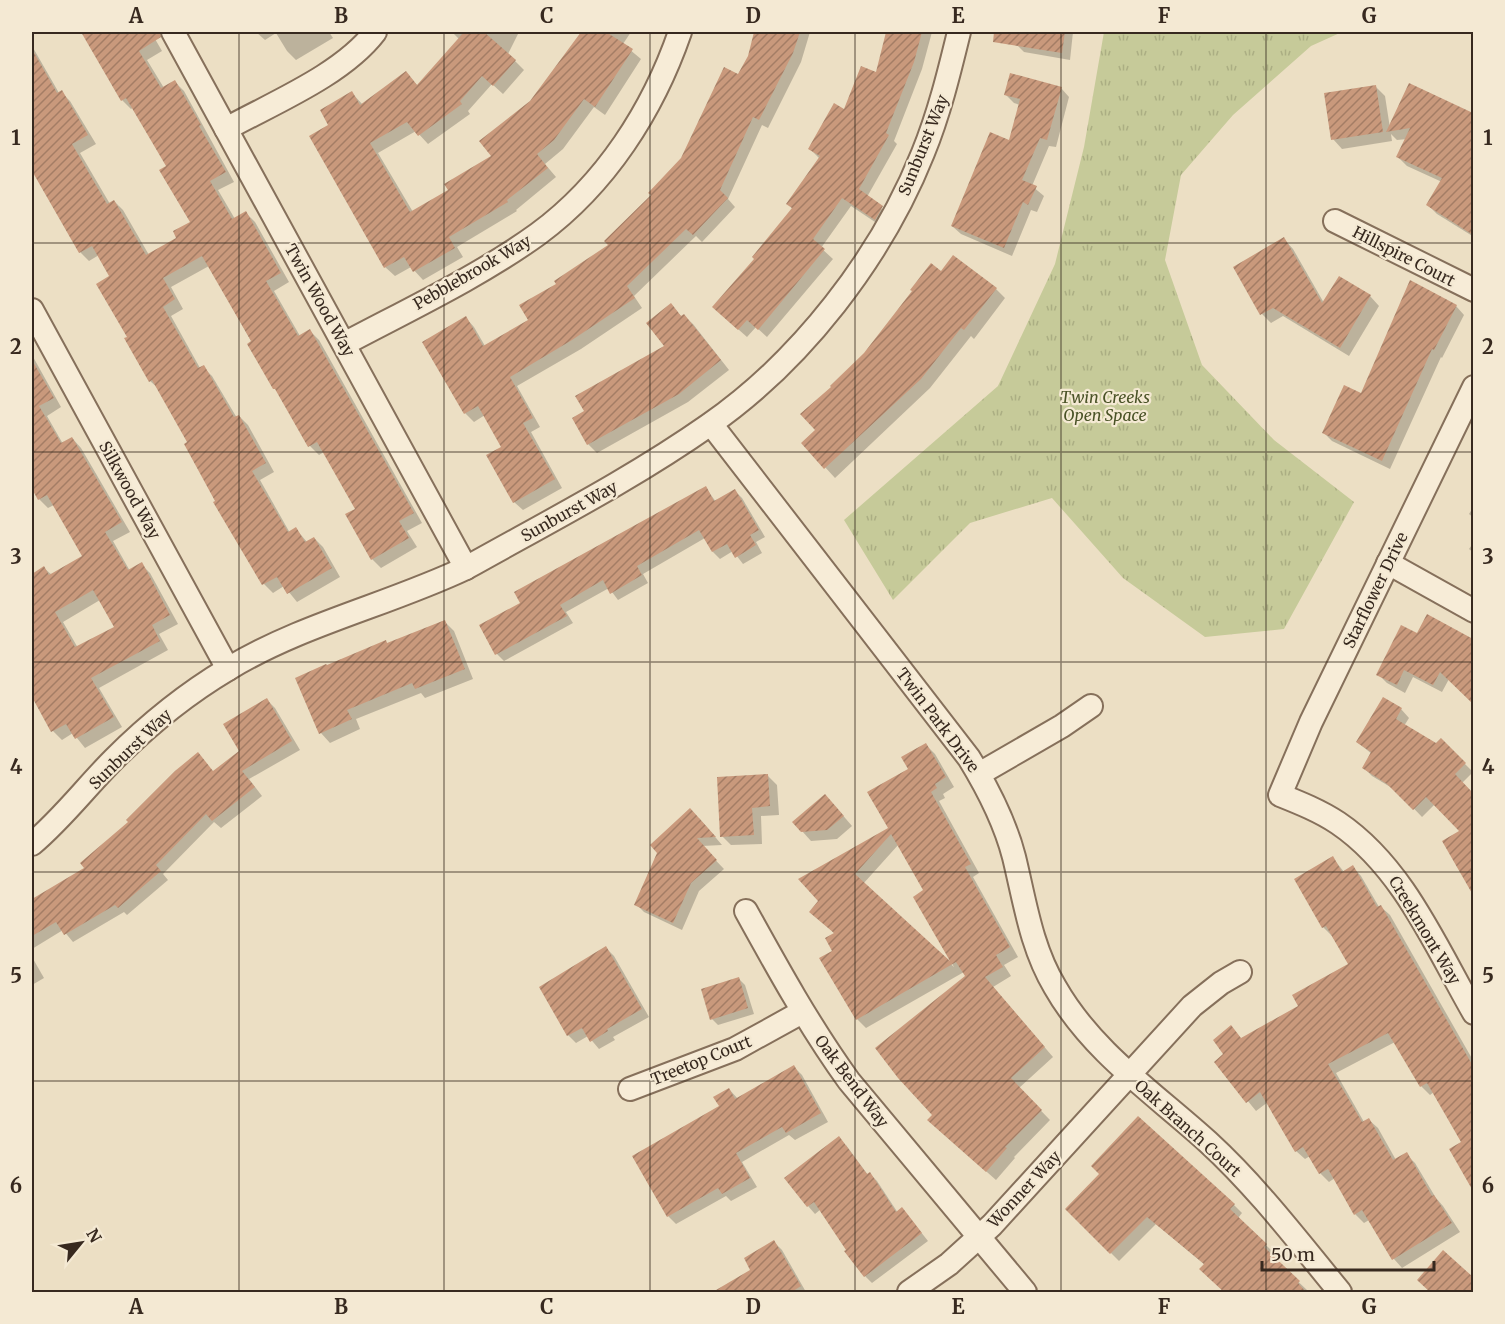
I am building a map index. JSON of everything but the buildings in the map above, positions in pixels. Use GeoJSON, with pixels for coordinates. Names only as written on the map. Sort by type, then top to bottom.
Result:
{"type":"FeatureCollection","features":[{"type":"Feature","properties":{"kind":"street","name":"Twin Wood Way"},"geometry":{"type":"LineString","coordinates":[[173,32],[466,568]]}},
{"type":"Feature","properties":{"kind":"street"},"geometry":{"type":"LineString","coordinates":[[226,129],[329,73],[375,32]]}},
{"type":"Feature","properties":{"kind":"street","name":"Pebblebrook Way"},"geometry":{"type":"LineString","coordinates":[[344,344],[504,257],[540,232],[573,204],[629,138],[670,62],[680,32]]}},
{"type":"Feature","properties":{"kind":"street","name":"Sunburst Way"},"geometry":{"type":"LineString","coordinates":[[32,843],[64,815],[112,761],[154,722],[228,669],[266,648],[318,625],[466,568],[635,474],[711,424],[759,385],[806,339],[848,288],[884,232],[923,154],[944,92],[959,32]]}},
{"type":"Feature","properties":{"kind":"street","name":"Hillspire Court"},"geometry":{"type":"LineString","coordinates":[[1335,221],[1473,290]]}},
{"type":"Feature","properties":{"kind":"street","name":"Silkwood Way"},"geometry":{"type":"LineString","coordinates":[[32,310],[228,669]]}},
{"type":"Feature","properties":{"kind":"street","name":"Starflower Drive"},"geometry":{"type":"LineString","coordinates":[[1280,795],[1311,722],[1473,387]]}},
{"type":"Feature","properties":{"kind":"street","name":"Twin Park Drive"},"geometry":{"type":"LineString","coordinates":[[711,424],[979,774],[996,808],[1014,856],[1034,939],[1054,986],[1076,1020],[1104,1052],[1129,1074]]}},
{"type":"Feature","properties":{"kind":"street"},"geometry":{"type":"LineString","coordinates":[[1388,563],[1473,610]]}},
{"type":"Feature","properties":{"kind":"street"},"geometry":{"type":"LineString","coordinates":[[979,774],[1062,726],[1091,706]]}},
{"type":"Feature","properties":{"kind":"street","name":"Creekmont Way"},"geometry":{"type":"LineString","coordinates":[[1280,795],[1310,807],[1338,823],[1364,843],[1386,866],[1405,891],[1473,1013]]}},
{"type":"Feature","properties":{"kind":"street","name":"Oak Bend Way"},"geometry":{"type":"LineString","coordinates":[[746,911],[822,1045],[849,1081],[1025,1293]]}},
{"type":"Feature","properties":{"kind":"street","name":"Wonner Way"},"geometry":{"type":"LineString","coordinates":[[909,1293],[949,1264],[992,1225],[1192,1005],[1240,972]]}},
{"type":"Feature","properties":{"kind":"street","name":"Treetop Court"},"geometry":{"type":"LineString","coordinates":[[630,1089],[735,1049],[802,1012]]}},
{"type":"Feature","properties":{"kind":"street","name":"Oak Branch Court"},"geometry":{"type":"LineString","coordinates":[[1129,1074],[1240,1174],[1340,1293]]}},
{"type":"Feature","properties":{"kind":"green space","name":"Twin Creeks Open Space"},"geometry":{"type":"Polygon","coordinates":[[[1104,32],[1342,32],[1311,46],[1233,115],[1181,175],[1165,260],[1202,365],[1274,440],[1354,502],[1284,629],[1205,637],[1123,578],[1052,498],[970,523],[893,600],[844,520],[998,386],[1055,264],[1084,147],[1104,32]]]}}]}
